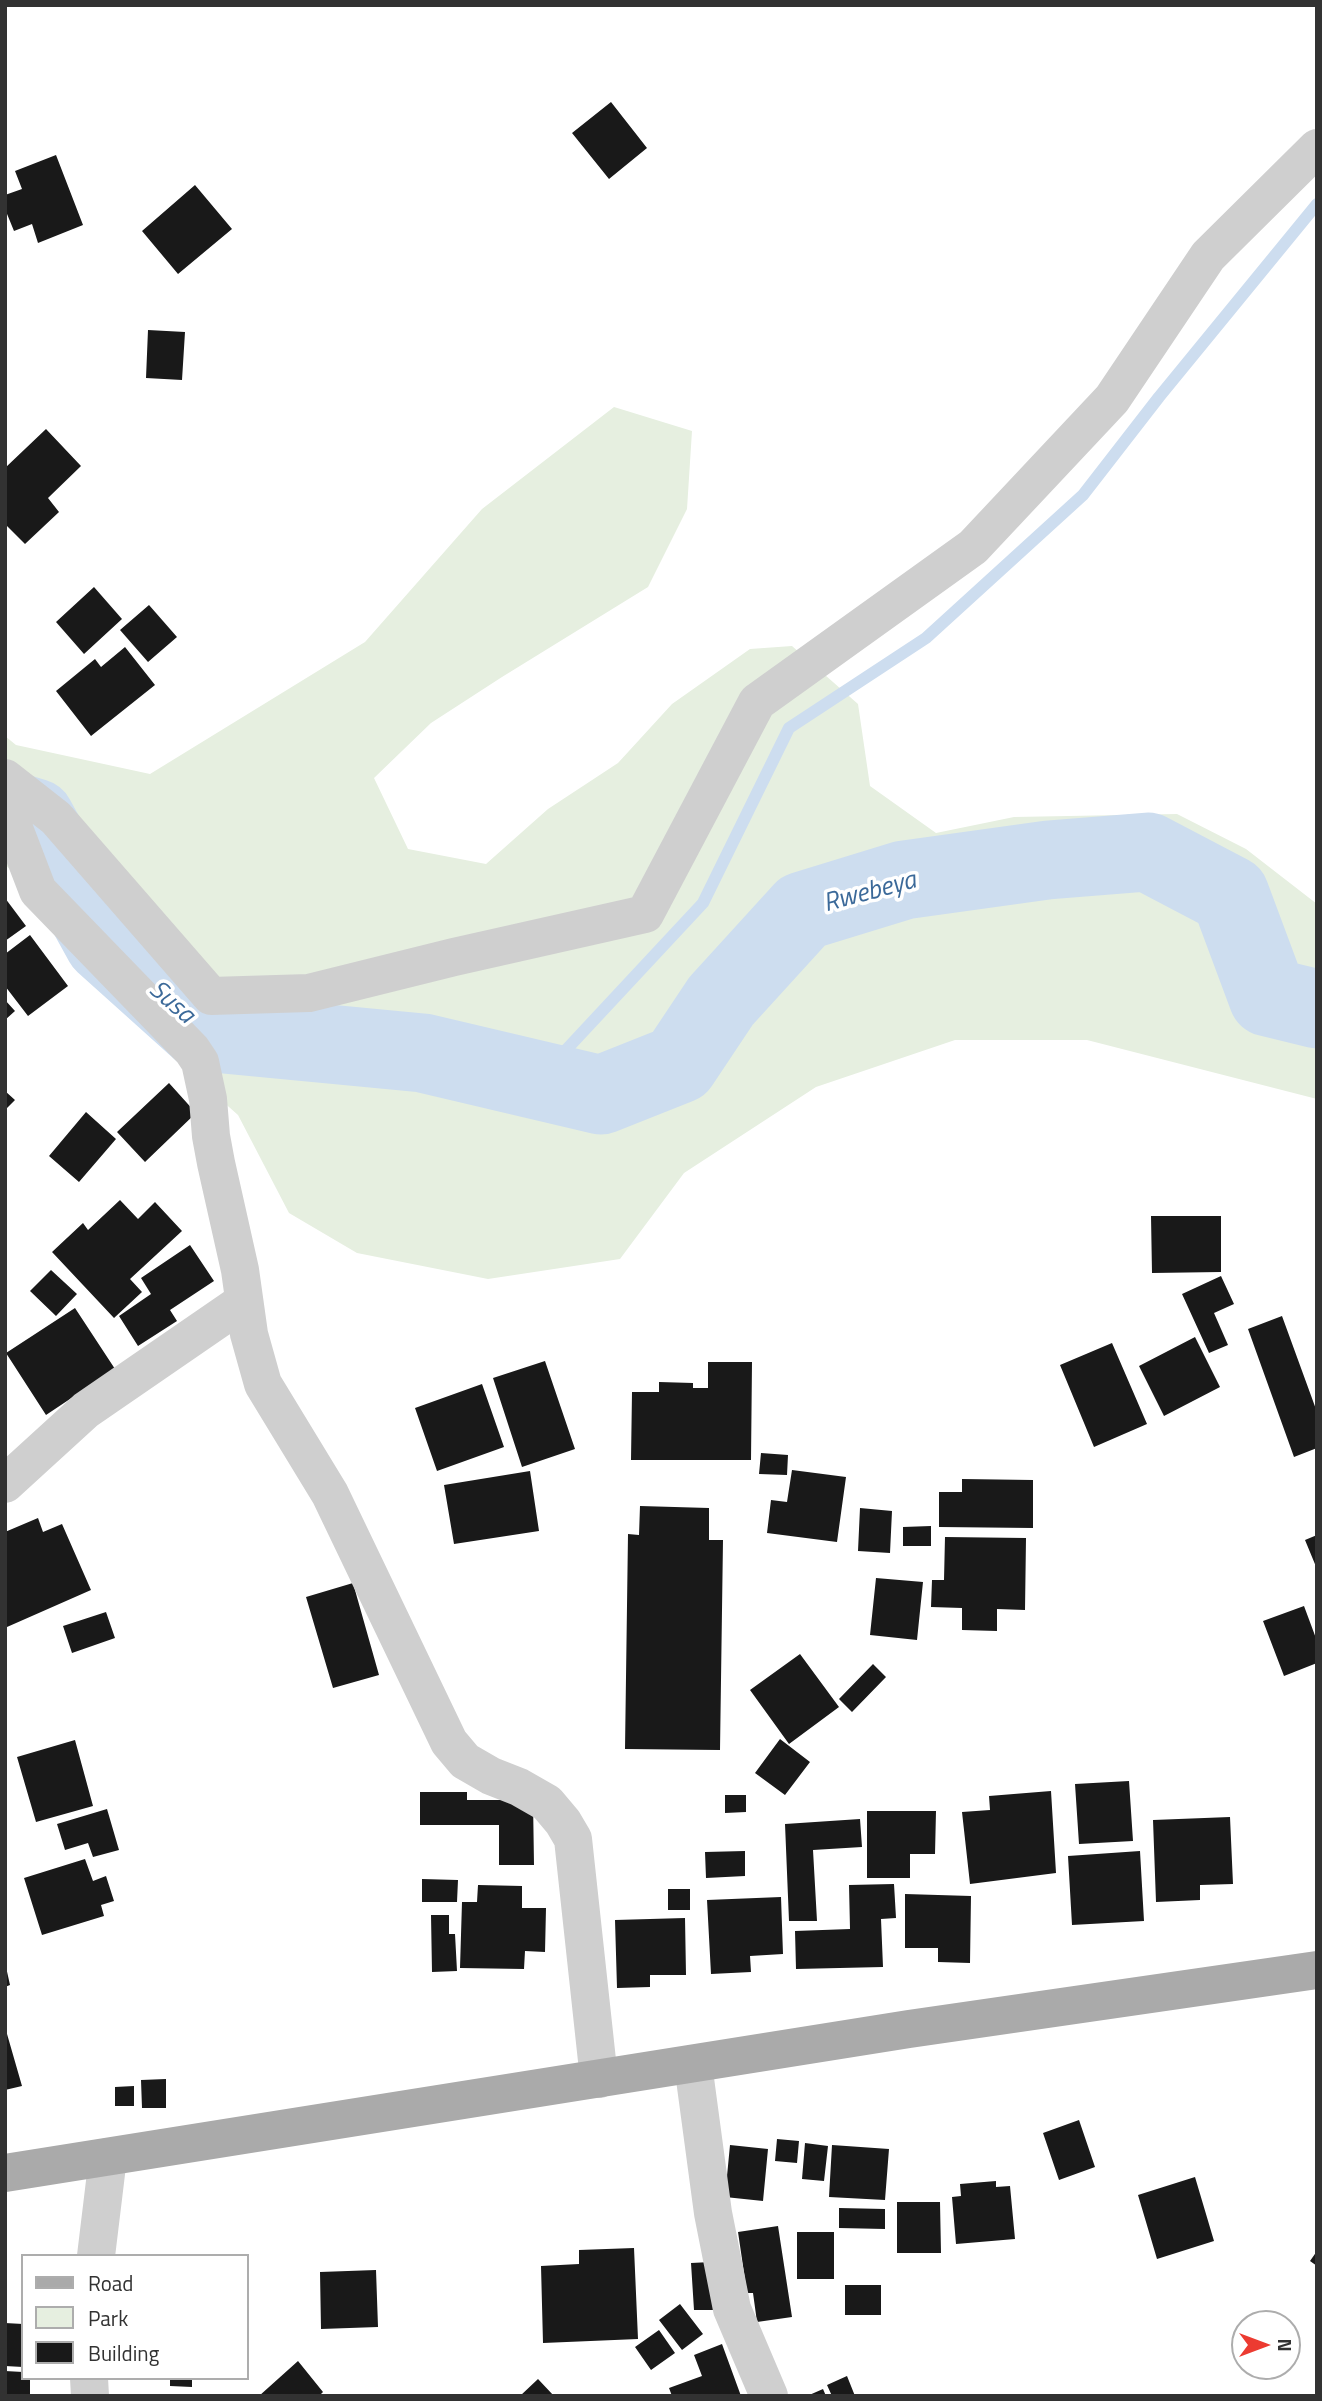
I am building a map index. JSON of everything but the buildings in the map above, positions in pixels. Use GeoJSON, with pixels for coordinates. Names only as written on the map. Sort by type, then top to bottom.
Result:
{"type":"FeatureCollection","features":[{"type":"Feature","properties":{"kind":"main road"},"geometry":{"type":"LineString","coordinates":[[5,2174],[909,2029],[1317,1970]]}},
{"type":"Feature","properties":{"kind":"street"},"geometry":{"type":"LineString","coordinates":[[5,778],[56,818],[211,996],[309,993],[646,914],[757,702],[972,547],[1112,400],[1208,256],[1317,148]]}},
{"type":"Feature","properties":{"kind":"street"},"geometry":{"type":"LineString","coordinates":[[10,814],[38,891],[192,1050],[200,1062],[208,1098],[214,1150],[240,1270],[243,1302],[263,1384],[330,1494],[449,1741],[465,1761],[547,1803],[573,1839],[599,2079]]}},
{"type":"Feature","properties":{"kind":"street"},"geometry":{"type":"LineString","coordinates":[[5,1484],[86,1410],[243,1302]]}},
{"type":"Feature","properties":{"kind":"street"},"geometry":{"type":"LineString","coordinates":[[692,2064],[713,2213],[732,2309],[769,2396]]}},
{"type":"Feature","properties":{"kind":"street"},"geometry":{"type":"LineString","coordinates":[[96,2254],[108,2157]]}},
{"type":"Feature","properties":{"kind":"green space"},"geometry":{"type":"Polygon","coordinates":[[[614,407],[692,431],[687,509],[648,587],[431,723],[374,778],[408,849],[486,864],[548,809],[618,763],[672,704],[750,649],[792,646],[858,704],[870,786],[936,833],[1014,817],[1177,814],[1246,849],[1317,904],[1317,1099],[1087,1040],[955,1040],[816,1087],[684,1173],[620,1259],[488,1279],[357,1253],[289,1213],[238,1115],[167,1052],[5,864],[5,736],[16,745],[150,774],[365,642],[482,509],[614,407]]]}},
{"type":"Feature","properties":{"kind":"waterway"},"geometry":{"type":"LineString","coordinates":[[538,1080],[703,903],[789,728],[926,638],[1083,495],[1159,397],[1317,204]]}},
{"type":"Feature","properties":{"kind":"waterway","name":"Rwebeya"},"geometry":{"type":"LineString","coordinates":[[5,809],[35,818],[104,943],[203,1032],[423,1053],[601,1095],[679,1064],[721,1001],[803,911],[904,880],[1048,860],[1148,852],[1230,895],[1268,997],[1317,1009]]}},
{"type":"Feature","properties":{"kind":"water label","name":"Susa"},"geometry":{"type":"Point","coordinates":[171,1003]}}]}
